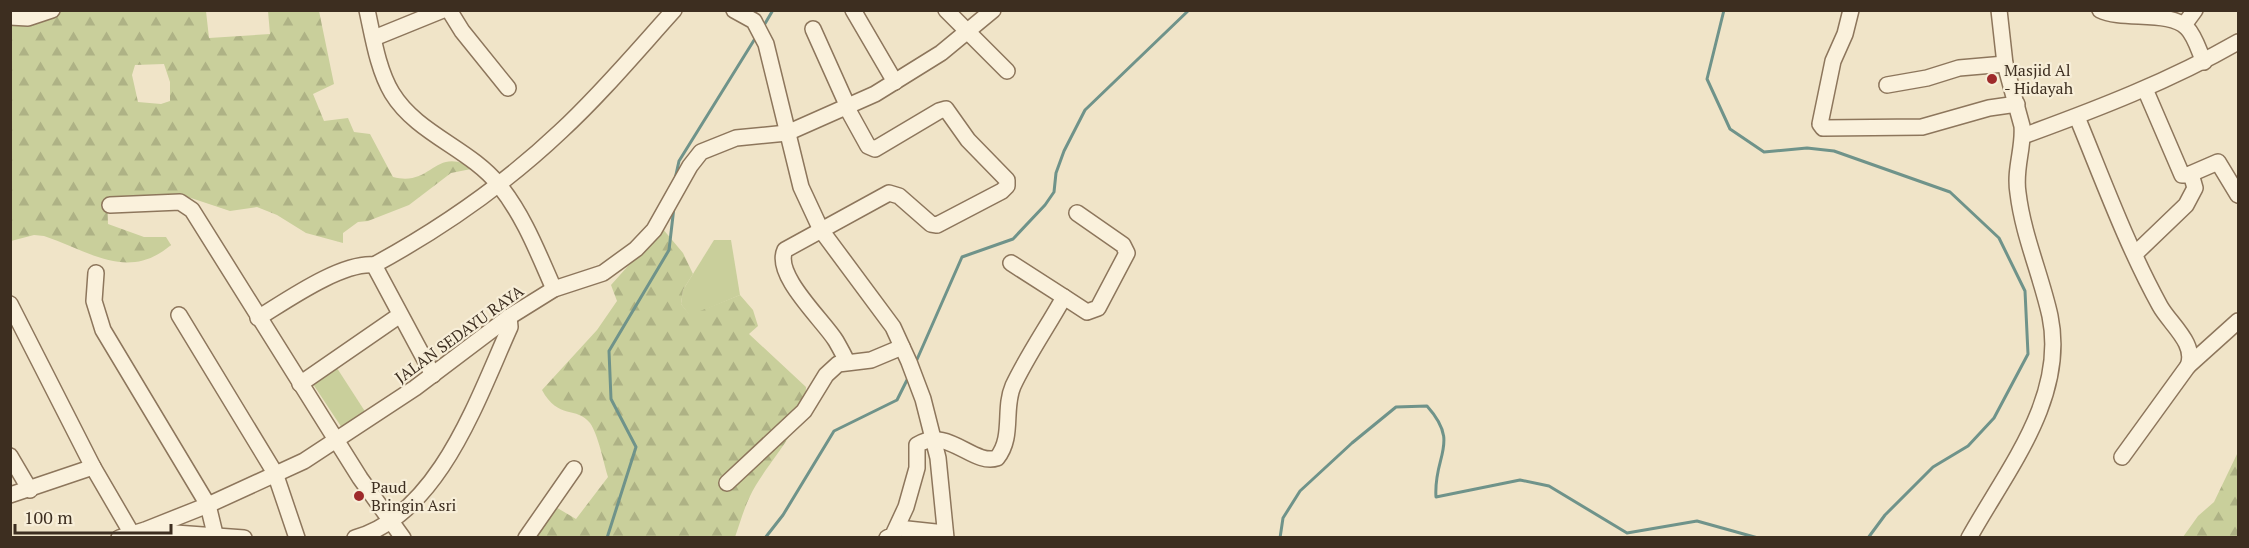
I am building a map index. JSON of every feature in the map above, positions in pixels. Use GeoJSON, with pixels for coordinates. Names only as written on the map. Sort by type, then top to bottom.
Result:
{"type":"FeatureCollection","features":[{"type":"Feature","properties":{"kind":"street"},"geometry":{"type":"LineString","coordinates":[[10,17],[28,18],[52,10]]}},
{"type":"Feature","properties":{"kind":"street"},"geometry":{"type":"LineString","coordinates":[[367,10],[388,86],[410,115],[477,162],[498,184],[531,235],[554,289]]}},
{"type":"Feature","properties":{"kind":"street"},"geometry":{"type":"LineString","coordinates":[[374,38],[443,10]]}},
{"type":"Feature","properties":{"kind":"street"},"geometry":{"type":"LineString","coordinates":[[450,10],[462,32],[508,88]]}},
{"type":"Feature","properties":{"kind":"street"},"geometry":{"type":"LineString","coordinates":[[258,318],[330,277],[361,266],[374,265],[418,241],[498,184],[561,131],[674,10]]}},
{"type":"Feature","properties":{"kind":"street"},"geometry":{"type":"LineString","coordinates":[[734,10],[754,21],[766,44],[801,187],[820,230],[872,296],[893,327],[923,399],[933,439],[945,535],[893,533],[917,468],[917,445],[933,439],[957,445],[981,458],[997,458],[1009,427],[1009,405],[1013,386],[1064,297]]}},
{"type":"Feature","properties":{"kind":"street"},"geometry":{"type":"LineString","coordinates":[[853,10],[895,82]]}},
{"type":"Feature","properties":{"kind":"street"},"geometry":{"type":"LineString","coordinates":[[946,10],[1007,71]]}},
{"type":"Feature","properties":{"kind":"street","name":"JALAN SEDAYU RAYA"},"geometry":{"type":"LineString","coordinates":[[132,534],[208,505],[304,461],[338,441],[433,375],[509,317],[554,289],[603,273],[636,249],[654,230],[682,179],[701,152],[736,138],[787,133],[848,107],[921,67],[993,10]]}},
{"type":"Feature","properties":{"kind":"street"},"geometry":{"type":"LineString","coordinates":[[1851,10],[1845,34],[1833,61],[1820,124],[1824,128],[1922,127],[1989,108],[2017,104]]}},
{"type":"Feature","properties":{"kind":"street"},"geometry":{"type":"LineString","coordinates":[[1969,537],[2024,445],[2046,388],[2053,357],[2050,317],[2018,195],[2016,172],[2023,136],[2017,104],[2005,64],[1999,10]]}},
{"type":"Feature","properties":{"kind":"street"},"geometry":{"type":"LineString","coordinates":[[2100,10],[2109,14],[2172,21],[2184,25],[2191,34],[2204,62]]}},
{"type":"Feature","properties":{"kind":"street"},"geometry":{"type":"LineString","coordinates":[[2184,25],[2195,10]]}},
{"type":"Feature","properties":{"kind":"street"},"geometry":{"type":"LineString","coordinates":[[813,29],[868,146],[875,149],[946,109],[968,140],[1004,174],[1007,186],[1002,191],[937,225],[931,224],[899,196],[889,193],[784,250],[783,260],[795,288],[836,341],[847,362]]}},
{"type":"Feature","properties":{"kind":"street"},"geometry":{"type":"LineString","coordinates":[[2023,136],[2145,89],[2204,62],[2238,42]]}},
{"type":"Feature","properties":{"kind":"street"},"geometry":{"type":"LineString","coordinates":[[1887,85],[1927,78],[1959,68],[2005,64]]}},
{"type":"Feature","properties":{"kind":"street"},"geometry":{"type":"LineString","coordinates":[[2145,89],[2181,173],[2184,176],[2191,174],[2218,162],[2238,195]]}},
{"type":"Feature","properties":{"kind":"street"},"geometry":{"type":"LineString","coordinates":[[2077,117],[2135,254],[2161,308],[2187,344],[2191,355],[2188,366]]}},
{"type":"Feature","properties":{"kind":"street"},"geometry":{"type":"LineString","coordinates":[[2135,254],[2186,205],[2194,188],[2191,174]]}},
{"type":"Feature","properties":{"kind":"street"},"geometry":{"type":"LineString","coordinates":[[110,205],[186,204],[300,384],[390,522],[403,537]]}},
{"type":"Feature","properties":{"kind":"street"},"geometry":{"type":"LineString","coordinates":[[1011,263],[1087,312],[1095,310],[1126,253],[1123,245],[1077,213]]}},
{"type":"Feature","properties":{"kind":"street"},"geometry":{"type":"LineString","coordinates":[[374,265],[433,375]]}},
{"type":"Feature","properties":{"kind":"street"},"geometry":{"type":"LineString","coordinates":[[96,273],[94,301],[103,330],[208,505],[216,537]]}},
{"type":"Feature","properties":{"kind":"street"},"geometry":{"type":"LineString","coordinates":[[10,304],[93,467],[132,534],[244,537]]}},
{"type":"Feature","properties":{"kind":"street"},"geometry":{"type":"LineString","coordinates":[[179,315],[275,473],[297,537]]}},
{"type":"Feature","properties":{"kind":"street"},"geometry":{"type":"LineString","coordinates":[[300,384],[400,315]]}},
{"type":"Feature","properties":{"kind":"street"},"geometry":{"type":"LineString","coordinates":[[355,537],[390,522],[409,508],[444,461],[481,395],[510,327],[509,317]]}},
{"type":"Feature","properties":{"kind":"street"},"geometry":{"type":"LineString","coordinates":[[2122,457],[2188,366],[2238,321]]}},
{"type":"Feature","properties":{"kind":"street"},"geometry":{"type":"LineString","coordinates":[[727,483],[804,411],[826,375],[838,364],[871,360],[902,347]]}},
{"type":"Feature","properties":{"kind":"street"},"geometry":{"type":"LineString","coordinates":[[10,456],[30,490]]}},
{"type":"Feature","properties":{"kind":"street"},"geometry":{"type":"LineString","coordinates":[[10,495],[93,467]]}},
{"type":"Feature","properties":{"kind":"street"},"geometry":{"type":"LineString","coordinates":[[526,537],[574,469]]}},
{"type":"Feature","properties":{"kind":"green space"},"geometry":{"type":"Polygon","coordinates":[[[11,11],[206,11],[209,38],[270,34],[268,11],[319,11],[334,84],[313,94],[324,121],[348,118],[354,132],[370,134],[393,177],[407,179],[452,161],[464,164],[478,172],[471,169],[451,173],[409,205],[368,221],[358,222],[343,233],[343,243],[306,233],[277,215],[257,207],[230,211],[182,195],[107,197],[108,224],[144,237],[166,237],[171,245],[155,256],[139,261],[108,260],[44,236],[34,235],[11,241],[11,11]],[[164,64],[135,65],[132,75],[138,102],[161,104],[170,101],[170,82],[164,64]]]}},
{"type":"Feature","properties":{"kind":"green space"},"geometry":{"type":"Polygon","coordinates":[[[662,228],[683,253],[693,274],[683,290],[681,304],[690,315],[740,295],[753,310],[758,326],[749,334],[806,387],[801,414],[788,439],[752,491],[735,537],[530,538],[554,506],[576,519],[608,477],[598,441],[590,423],[579,415],[554,405],[542,390],[597,330],[617,301],[611,285],[662,228]]]}},
{"type":"Feature","properties":{"kind":"green space"},"geometry":{"type":"Polygon","coordinates":[[[714,240],[731,240],[740,295],[690,316],[681,304],[683,290],[714,240]]]}},
{"type":"Feature","properties":{"kind":"green space"},"geometry":{"type":"Polygon","coordinates":[[[335,365],[366,413],[342,428],[311,381],[335,365]]]}},
{"type":"Feature","properties":{"kind":"green space"},"geometry":{"type":"Polygon","coordinates":[[[2238,452],[2238,537],[2183,537],[2198,516],[2214,502],[2238,452]]]}},
{"type":"Feature","properties":{"kind":"waterway"},"geometry":{"type":"LineString","coordinates":[[763,27],[773,10]]}},
{"type":"Feature","properties":{"kind":"waterway"},"geometry":{"type":"LineString","coordinates":[[915,364],[962,257],[1013,239],[1045,205],[1054,192],[1056,173],[1064,151],[1085,110],[1189,10]]}},
{"type":"Feature","properties":{"kind":"waterway"},"geometry":{"type":"LineString","coordinates":[[1724,10],[1707,79],[1730,129],[1764,152],[1807,148],[1834,151],[1950,192],[1999,238],[2025,291],[2028,354],[1994,418],[1968,446],[1933,467],[1885,515],[1868,538]]}},
{"type":"Feature","properties":{"kind":"waterway"},"geometry":{"type":"LineString","coordinates":[[675,179],[679,161],[756,37]]}},
{"type":"Feature","properties":{"kind":"waterway"},"geometry":{"type":"LineString","coordinates":[[607,538],[636,447],[611,399],[609,351],[669,250],[674,207]]}},
{"type":"Feature","properties":{"kind":"waterway"},"geometry":{"type":"LineString","coordinates":[[765,538],[783,515],[834,431],[897,400],[909,376]]}},
{"type":"Feature","properties":{"kind":"waterway"},"geometry":{"type":"LineString","coordinates":[[1280,538],[1283,518],[1300,491],[1352,443],[1396,407],[1427,406],[1437,419],[1444,440],[1436,483],[1436,497],[1520,480],[1549,486],[1627,533],[1697,521],[1758,538]]}},
{"type":"Feature","properties":{"kind":"place","name":"Masjid Al - Hidayah"},"geometry":{"type":"Point","coordinates":[1992,79]}},
{"type":"Feature","properties":{"kind":"place","name":"Paud Bringin Asri"},"geometry":{"type":"Point","coordinates":[359,496]}}]}
